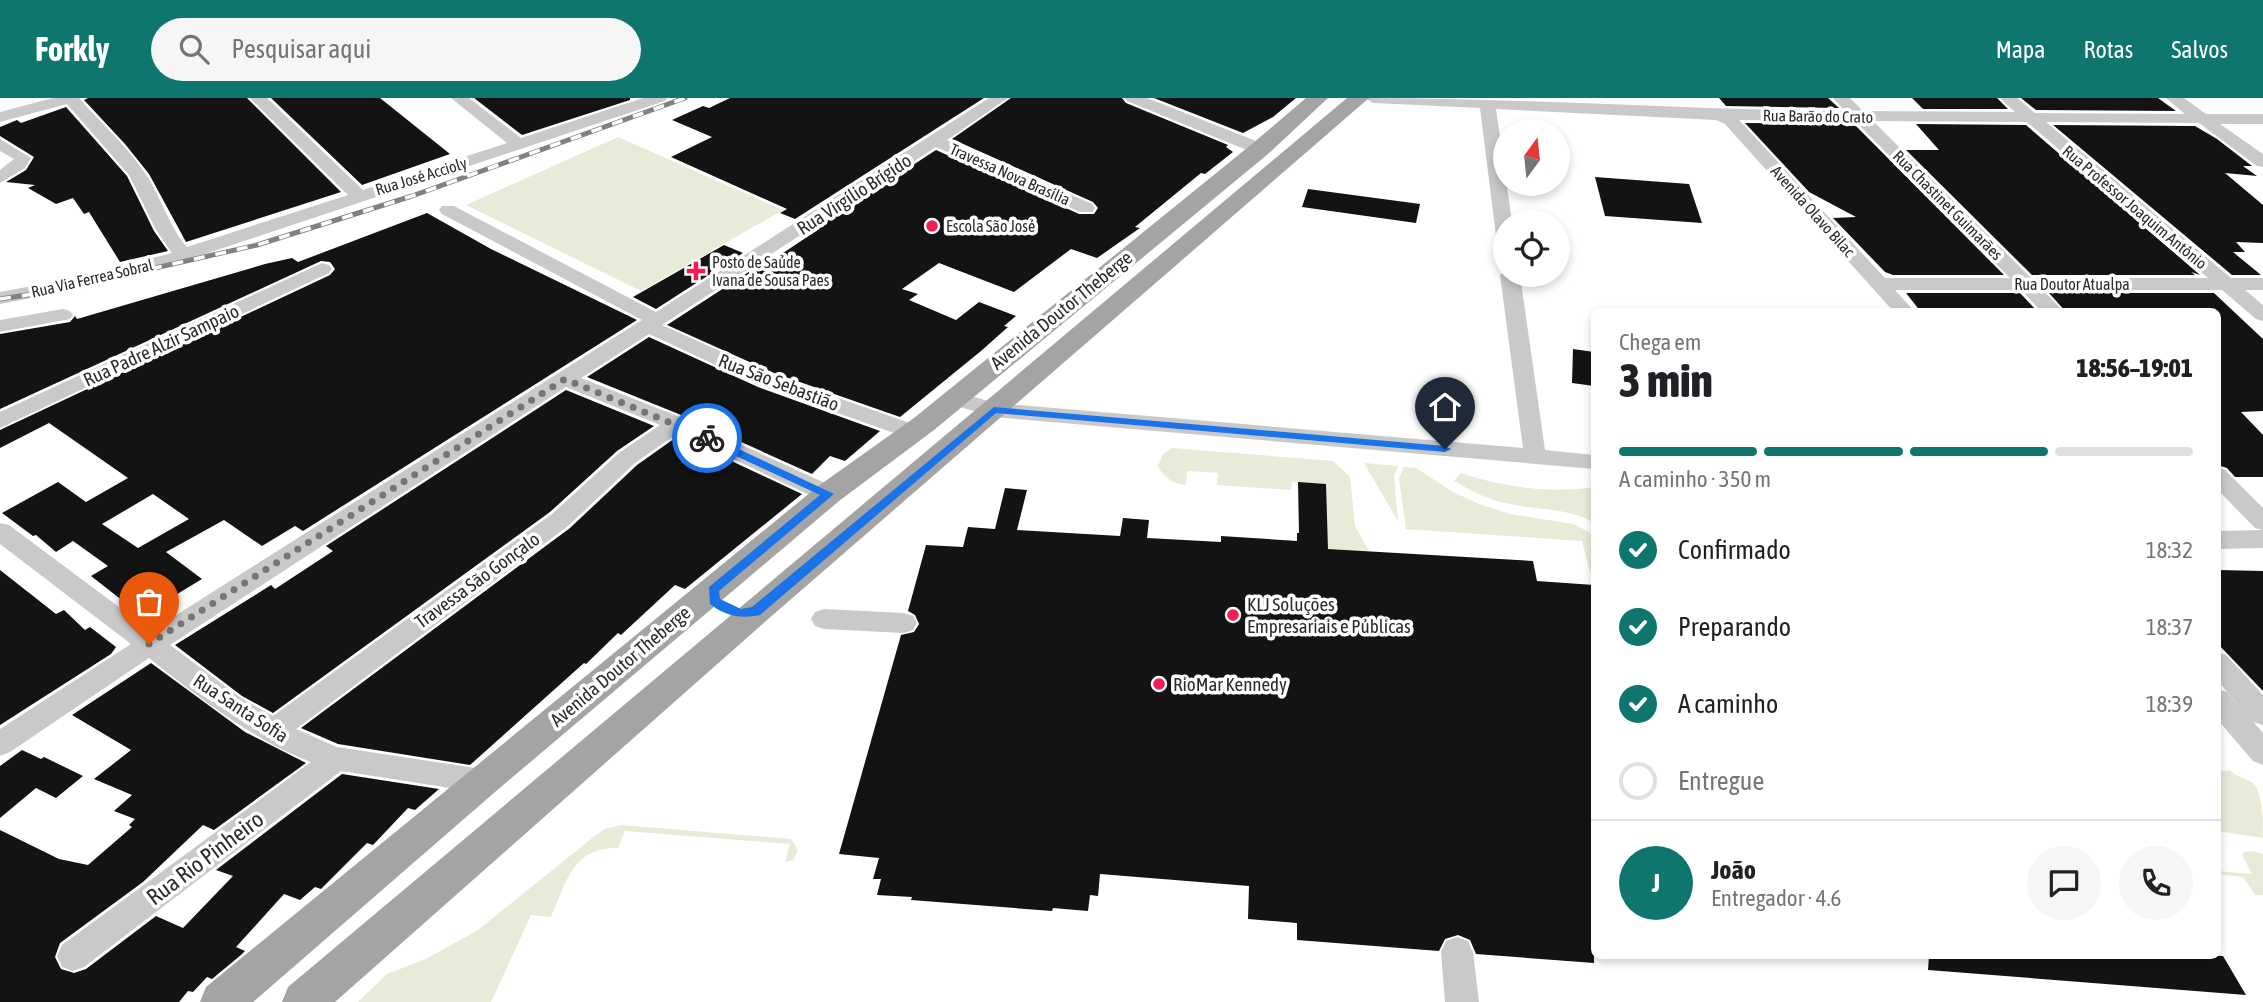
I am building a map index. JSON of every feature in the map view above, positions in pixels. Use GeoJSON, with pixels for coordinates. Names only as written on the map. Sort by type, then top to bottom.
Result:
{"type":"FeatureCollection","features":[{"type":"Feature","properties":{"kind":"main road","name":"Avenida Doutor Theberge"},"geometry":{"type":"LineString","coordinates":[[221,1002],[828,494],[913,432],[1263,147],[1318,98]]}},
{"type":"Feature","properties":{"kind":"main road","name":"Avenida Doutor Theberge"},"geometry":{"type":"LineString","coordinates":[[303,1002],[755,611],[1359,98]]}},
{"type":"Feature","properties":{"kind":"main road"},"geometry":{"type":"LineString","coordinates":[[1263,147],[1294,153]]}},
{"type":"Feature","properties":{"kind":"main road"},"geometry":{"type":"LineString","coordinates":[[713,590],[714,601],[723,608],[741,614],[755,611]]}},
{"type":"Feature","properties":{"kind":"street"},"geometry":{"type":"LineString","coordinates":[[0,117],[70,98],[135,172],[166,235],[184,255]]}},
{"type":"Feature","properties":{"kind":"street"},"geometry":{"type":"LineString","coordinates":[[258,98],[358,195]]}},
{"type":"Feature","properties":{"kind":"street"},"geometry":{"type":"LineString","coordinates":[[458,98],[520,145]]}},
{"type":"Feature","properties":{"kind":"street","name":"Rua José Accioly"},"geometry":{"type":"LineString","coordinates":[[184,255],[358,195],[520,145],[636,102],[659,98]]}},
{"type":"Feature","properties":{"kind":"street","name":"Rua Virgílio Brígido"},"geometry":{"type":"LineString","coordinates":[[0,744],[149,644],[1000,98]]}},
{"type":"Feature","properties":{"kind":"street"},"geometry":{"type":"LineString","coordinates":[[1133,98],[1263,147]]}},
{"type":"Feature","properties":{"kind":"street","name":"Rua Barão do Crato"},"geometry":{"type":"LineString","coordinates":[[1373,98],[1717,115],[2263,120]]}},
{"type":"Feature","properties":{"kind":"street","name":"Avenida Olavo Bilac"},"geometry":{"type":"LineString","coordinates":[[1702,98],[1717,115],[1731,121],[1901,308]]}},
{"type":"Feature","properties":{"kind":"street","name":"Rua Chastinet Guimarães"},"geometry":{"type":"LineString","coordinates":[[1841,98],[2050,308]]}},
{"type":"Feature","properties":{"kind":"street","name":"Rua Professor Joaquim Antônio"},"geometry":{"type":"LineString","coordinates":[[2008,98],[2263,315]]}},
{"type":"Feature","properties":{"kind":"street"},"geometry":{"type":"LineString","coordinates":[[2174,98],[2263,162]]}},
{"type":"Feature","properties":{"kind":"street"},"geometry":{"type":"LineString","coordinates":[[1487,104],[1501,210]]}},
{"type":"Feature","properties":{"kind":"street","name":"Avenida Olavo Bilac"},"geometry":{"type":"LineString","coordinates":[[1717,115],[1716,121],[1880,308]]}},
{"type":"Feature","properties":{"kind":"street","name":"Travessa Nova Brasília"},"geometry":{"type":"LineString","coordinates":[[935,141],[1086,208]]}},
{"type":"Feature","properties":{"kind":"street"},"geometry":{"type":"LineString","coordinates":[[0,144],[23,158],[0,178]]}},
{"type":"Feature","properties":{"kind":"street","name":"Rua São Sebastião"},"geometry":{"type":"LineString","coordinates":[[448,210],[653,323],[765,380],[913,432]]}},
{"type":"Feature","properties":{"kind":"street","name":"Rua Via Ferrea Sobral"},"geometry":{"type":"LineString","coordinates":[[0,298],[115,276],[184,255]]}},
{"type":"Feature","properties":{"kind":"street","name":"Rua Padre Alzir Sampaio"},"geometry":{"type":"LineString","coordinates":[[0,421],[322,269]]}},
{"type":"Feature","properties":{"kind":"street","name":"Rua Doutor Atualpa"},"geometry":{"type":"LineString","coordinates":[[1880,284],[2263,284]]}},
{"type":"Feature","properties":{"kind":"street"},"geometry":{"type":"LineString","coordinates":[[1512,287],[1535,457]]}},
{"type":"Feature","properties":{"kind":"street"},"geometry":{"type":"LineString","coordinates":[[0,326],[62,315]]}},
{"type":"Feature","properties":{"kind":"street"},"geometry":{"type":"LineString","coordinates":[[565,379],[677,424],[828,494]]}},
{"type":"Feature","properties":{"kind":"street"},"geometry":{"type":"LineString","coordinates":[[954,398],[994,410],[1591,462]]}},
{"type":"Feature","properties":{"kind":"street","name":"Travessa São Gonçalo"},"geometry":{"type":"LineString","coordinates":[[273,731],[559,520],[627,458],[677,424]]}},
{"type":"Feature","properties":{"kind":"street"},"geometry":{"type":"LineString","coordinates":[[2221,479],[2263,522]]}},
{"type":"Feature","properties":{"kind":"street"},"geometry":{"type":"LineString","coordinates":[[2221,540],[2263,539]]}},
{"type":"Feature","properties":{"kind":"street","name":"Rua Santa Sofia"},"geometry":{"type":"LineString","coordinates":[[6,545],[149,644],[231,706],[301,746],[336,759],[482,781]]}},
{"type":"Feature","properties":{"kind":"street"},"geometry":{"type":"LineString","coordinates":[[824,619],[904,623]]}},
{"type":"Feature","properties":{"kind":"street"},"geometry":{"type":"LineString","coordinates":[[2221,667],[2263,714]]}},
{"type":"Feature","properties":{"kind":"street"},"geometry":{"type":"LineString","coordinates":[[2221,705],[2263,753]]}},
{"type":"Feature","properties":{"kind":"street","name":"Rua Rio Pinheiro"},"geometry":{"type":"LineString","coordinates":[[73,956],[336,759]]}},
{"type":"Feature","properties":{"kind":"street"},"geometry":{"type":"LineString","coordinates":[[1457,952],[1462,1002]]}},
{"type":"Feature","properties":{"kind":"green space"},"geometry":{"type":"Polygon","coordinates":[[[618,137],[783,210],[641,291],[466,205],[618,137]]]}},
{"type":"Feature","properties":{"kind":"green space"},"geometry":{"type":"Polygon","coordinates":[[[1172,448],[1333,461],[1350,477],[1355,526],[1369,551],[1328,549],[1325,484],[1292,482],[1291,490],[1217,485],[1218,473],[1187,471],[1186,485],[1182,485],[1169,479],[1158,466],[1163,454],[1172,448]]]}},
{"type":"Feature","properties":{"kind":"green space"},"geometry":{"type":"Polygon","coordinates":[[[1364,463],[1398,466],[1394,476],[1398,521],[1364,463]]]}},
{"type":"Feature","properties":{"kind":"green space"},"geometry":{"type":"Polygon","coordinates":[[[1404,467],[1416,468],[1453,492],[1479,504],[1510,514],[1574,524],[1591,533],[1591,572],[1582,541],[1406,529],[1399,478],[1404,467]]]}},
{"type":"Feature","properties":{"kind":"green space"},"geometry":{"type":"Polygon","coordinates":[[[1461,473],[1527,488],[1561,490],[1591,487],[1591,521],[1564,512],[1503,503],[1454,481],[1461,473]]]}},
{"type":"Feature","properties":{"kind":"green space"},"geometry":{"type":"Polygon","coordinates":[[[2230,770],[2254,784],[2262,809],[2263,838],[2221,832],[2221,771],[2230,770]]]}},
{"type":"Feature","properties":{"kind":"green space"},"geometry":{"type":"Polygon","coordinates":[[[621,825],[791,839],[798,850],[793,860],[785,862],[790,844],[625,831],[618,848],[590,853],[573,869],[551,917],[531,915],[491,1002],[358,1002],[387,974],[426,959],[478,930],[596,835],[605,829],[621,825]]]}},
{"type":"Feature","properties":{"kind":"green space"},"geometry":{"type":"Polygon","coordinates":[[[2244,852],[2263,854],[2263,895],[2255,895],[2243,877],[2221,874],[2221,871],[2252,874],[2242,855],[2244,852]]]}},
{"type":"Feature","properties":{"kind":"building"},"geometry":{"type":"Polygon","coordinates":[[[247,98],[341,192],[186,242],[149,174],[84,100],[247,98]]]}},
{"type":"Feature","properties":{"kind":"building"},"geometry":{"type":"Polygon","coordinates":[[[271,98],[380,98],[450,154],[362,185],[271,98]]]}},
{"type":"Feature","properties":{"kind":"building"},"geometry":{"type":"Polygon","coordinates":[[[474,98],[630,98],[630,100],[522,135],[474,98]]]}},
{"type":"Feature","properties":{"kind":"building"},"geometry":{"type":"Polygon","coordinates":[[[730,98],[984,98],[795,219],[780,213],[787,209],[671,157],[712,137],[672,120],[730,98]]]}},
{"type":"Feature","properties":{"kind":"building"},"geometry":{"type":"Polygon","coordinates":[[[1011,98],[1122,98],[1126,103],[1228,145],[1226,147],[1233,152],[1205,174],[1201,173],[1135,227],[1140,228],[1097,258],[1071,249],[1014,292],[939,263],[902,289],[918,294],[909,300],[956,320],[979,302],[1016,316],[1004,326],[1008,327],[981,351],[900,417],[774,373],[667,325],[764,262],[768,263],[819,229],[816,228],[936,150],[1079,214],[1094,214],[1098,208],[1093,202],[952,139],[1011,98]]]}},
{"type":"Feature","properties":{"kind":"building"},"geometry":{"type":"Polygon","coordinates":[[[1154,98],[1296,98],[1273,117],[1243,133],[1154,98]]]}},
{"type":"Feature","properties":{"kind":"building"},"geometry":{"type":"Polygon","coordinates":[[[1719,98],[1828,98],[1839,108],[1726,106],[1719,98]]]}},
{"type":"Feature","properties":{"kind":"building"},"geometry":{"type":"Polygon","coordinates":[[[1912,98],[1997,98],[2008,109],[1923,109],[1912,98]]]}},
{"type":"Feature","properties":{"kind":"building"},"geometry":{"type":"Polygon","coordinates":[[[2021,98],[2158,98],[2176,111],[2036,110],[2021,98]]]}},
{"type":"Feature","properties":{"kind":"building"},"geometry":{"type":"Polygon","coordinates":[[[66,107],[127,176],[154,231],[168,251],[120,262],[89,212],[84,214],[73,198],[56,204],[28,188],[35,185],[6,182],[26,170],[34,157],[0,136],[0,127],[17,120],[21,123],[66,107]]]}},
{"type":"Feature","properties":{"kind":"building"},"geometry":{"type":"Polygon","coordinates":[[[1745,123],[1854,124],[2004,275],[1893,275],[1885,272],[1833,218],[1856,217],[1809,192],[1745,123]]]}},
{"type":"Feature","properties":{"kind":"building"},"geometry":{"type":"Polygon","coordinates":[[[1916,124],[2026,125],[2200,275],[2191,272],[2195,275],[2032,275],[1906,150],[1939,150],[1916,124]]]}},
{"type":"Feature","properties":{"kind":"building"},"geometry":{"type":"Polygon","coordinates":[[[2053,125],[2195,126],[2217,139],[2252,166],[2243,166],[2257,176],[2225,173],[2263,205],[2263,243],[2236,242],[2245,252],[2233,252],[2261,275],[2232,275],[2053,125]]]}},
{"type":"Feature","properties":{"kind":"building"},"geometry":{"type":"Polygon","coordinates":[[[1595,177],[1689,184],[1702,223],[1605,216],[1595,177]]]}},
{"type":"Feature","properties":{"kind":"building"},"geometry":{"type":"Polygon","coordinates":[[[1308,189],[1420,204],[1416,223],[1302,207],[1308,189]]]}},
{"type":"Feature","properties":{"kind":"building"},"geometry":{"type":"Polygon","coordinates":[[[427,213],[491,249],[637,320],[303,531],[295,526],[262,546],[224,520],[166,552],[202,579],[164,602],[177,612],[155,626],[91,576],[108,566],[73,541],[56,552],[2,513],[58,482],[86,502],[128,478],[49,423],[0,448],[0,430],[330,275],[335,269],[330,262],[321,261],[0,409],[0,334],[70,322],[75,316],[77,319],[265,264],[292,258],[298,262],[427,213]],[[153,494],[102,524],[138,548],[189,519],[153,494]]]}},
{"type":"Feature","properties":{"kind":"building","name":"Posto de Saúde Ivana de Sousa Paes"},"geometry":{"type":"Polygon","coordinates":[[[724,245],[743,253],[656,309],[633,297],[724,245]]]}},
{"type":"Feature","properties":{"kind":"building"},"geometry":{"type":"Polygon","coordinates":[[[1906,293],[2020,293],[2034,308],[1918,308],[1906,293]]]}},
{"type":"Feature","properties":{"kind":"building"},"geometry":{"type":"Polygon","coordinates":[[[2049,293],[2214,293],[2263,339],[2263,411],[2241,412],[2263,435],[2263,477],[2235,477],[2227,468],[2221,466],[2221,308],[2062,308],[2049,293]]]}},
{"type":"Feature","properties":{"kind":"building"},"geometry":{"type":"Polygon","coordinates":[[[649,337],[758,387],[880,431],[845,461],[830,456],[812,474],[686,417],[587,377],[649,337]]]}},
{"type":"Feature","properties":{"kind":"building"},"geometry":{"type":"Polygon","coordinates":[[[1573,349],[1591,352],[1591,386],[1572,383],[1573,349]]]}},
{"type":"Feature","properties":{"kind":"building"},"geometry":{"type":"Polygon","coordinates":[[[566,390],[654,426],[617,451],[550,512],[273,713],[242,696],[175,645],[271,585],[275,589],[333,551],[326,546],[566,390]]]}},
{"type":"Feature","properties":{"kind":"building"},"geometry":{"type":"Polygon","coordinates":[[[678,436],[802,494],[685,589],[675,585],[470,765],[338,744],[301,728],[570,528],[637,465],[678,436]]]}},
{"type":"Feature","properties":{"kind":"building"},"geometry":{"type":"Polygon","coordinates":[[[1298,482],[1326,484],[1328,549],[1533,561],[1537,581],[1591,585],[1591,959],[1594,959],[1594,963],[1476,954],[1470,940],[1458,935],[1445,939],[1439,951],[1297,940],[1297,923],[1248,919],[1249,886],[1100,874],[1098,896],[1090,895],[1088,911],[1053,908],[1052,911],[911,900],[912,897],[877,895],[881,879],[873,879],[879,858],[839,854],[901,635],[914,632],[919,624],[915,615],[908,611],[926,545],[963,547],[968,527],[995,529],[1005,488],[1027,490],[1017,530],[1120,536],[1123,518],[1149,520],[1147,538],[1221,542],[1221,536],[1297,541],[1298,482]]]}},
{"type":"Feature","properties":{"kind":"building"},"geometry":{"type":"Polygon","coordinates":[[[0,570],[56,614],[64,610],[85,630],[90,627],[116,647],[111,654],[0,725],[0,570]]]}},
{"type":"Feature","properties":{"kind":"building"},"geometry":{"type":"Polygon","coordinates":[[[2221,570],[2263,571],[2263,691],[2221,647],[2221,570]]]}},
{"type":"Feature","properties":{"kind":"building"},"geometry":{"type":"Polygon","coordinates":[[[151,663],[245,732],[306,763],[214,830],[203,825],[143,882],[60,943],[55,957],[61,969],[74,973],[86,969],[156,916],[183,928],[233,876],[216,870],[342,774],[439,789],[415,810],[408,808],[373,845],[367,843],[321,889],[315,887],[300,900],[284,894],[236,947],[245,951],[212,979],[207,977],[193,992],[188,991],[179,1002],[0,1002],[0,830],[59,859],[88,865],[132,827],[129,825],[135,819],[114,811],[132,795],[94,779],[131,750],[72,715],[151,663]]]}},
{"type":"Feature","properties":{"kind":"building"},"geometry":{"type":"Polygon","coordinates":[[[22,750],[41,759],[44,757],[83,776],[56,798],[36,788],[0,818],[0,766],[22,750]]]}},
{"type":"Feature","properties":{"kind":"building"},"geometry":{"type":"Polygon","coordinates":[[[2223,956],[2246,995],[1928,970],[1929,959],[2221,959],[2223,956]]]}},
{"type":"Feature","properties":{"kind":"railway"},"geometry":{"type":"LineString","coordinates":[[0,299],[53,291],[257,245],[412,196],[685,98]]}},
{"type":"Feature","properties":{"kind":"way so far"},"geometry":{"type":"LineString","coordinates":[[149,644],[565,379],[707,438]]}},
{"type":"Feature","properties":{"kind":"place","name":"Escola São José"},"geometry":{"type":"Point","coordinates":[932,226]}},
{"type":"Feature","properties":{"kind":"place","name":"Posto de Saúde Ivana de Sousa Paes"},"geometry":{"type":"Point","coordinates":[696,271]}},
{"type":"Feature","properties":{"kind":"place","name":"KLJ Soluções Empresariais e Públicas"},"geometry":{"type":"Point","coordinates":[1233,615]}},
{"type":"Feature","properties":{"kind":"place","name":"RioMar Kennedy"},"geometry":{"type":"Point","coordinates":[1159,684]}},
{"type":"Feature","properties":{"kind":"route"},"geometry":{"type":"LineString","coordinates":[[707,438],[828,494],[713,590],[714,601],[723,608],[741,614],[755,611],[994,410],[1445,449]]}}]}
